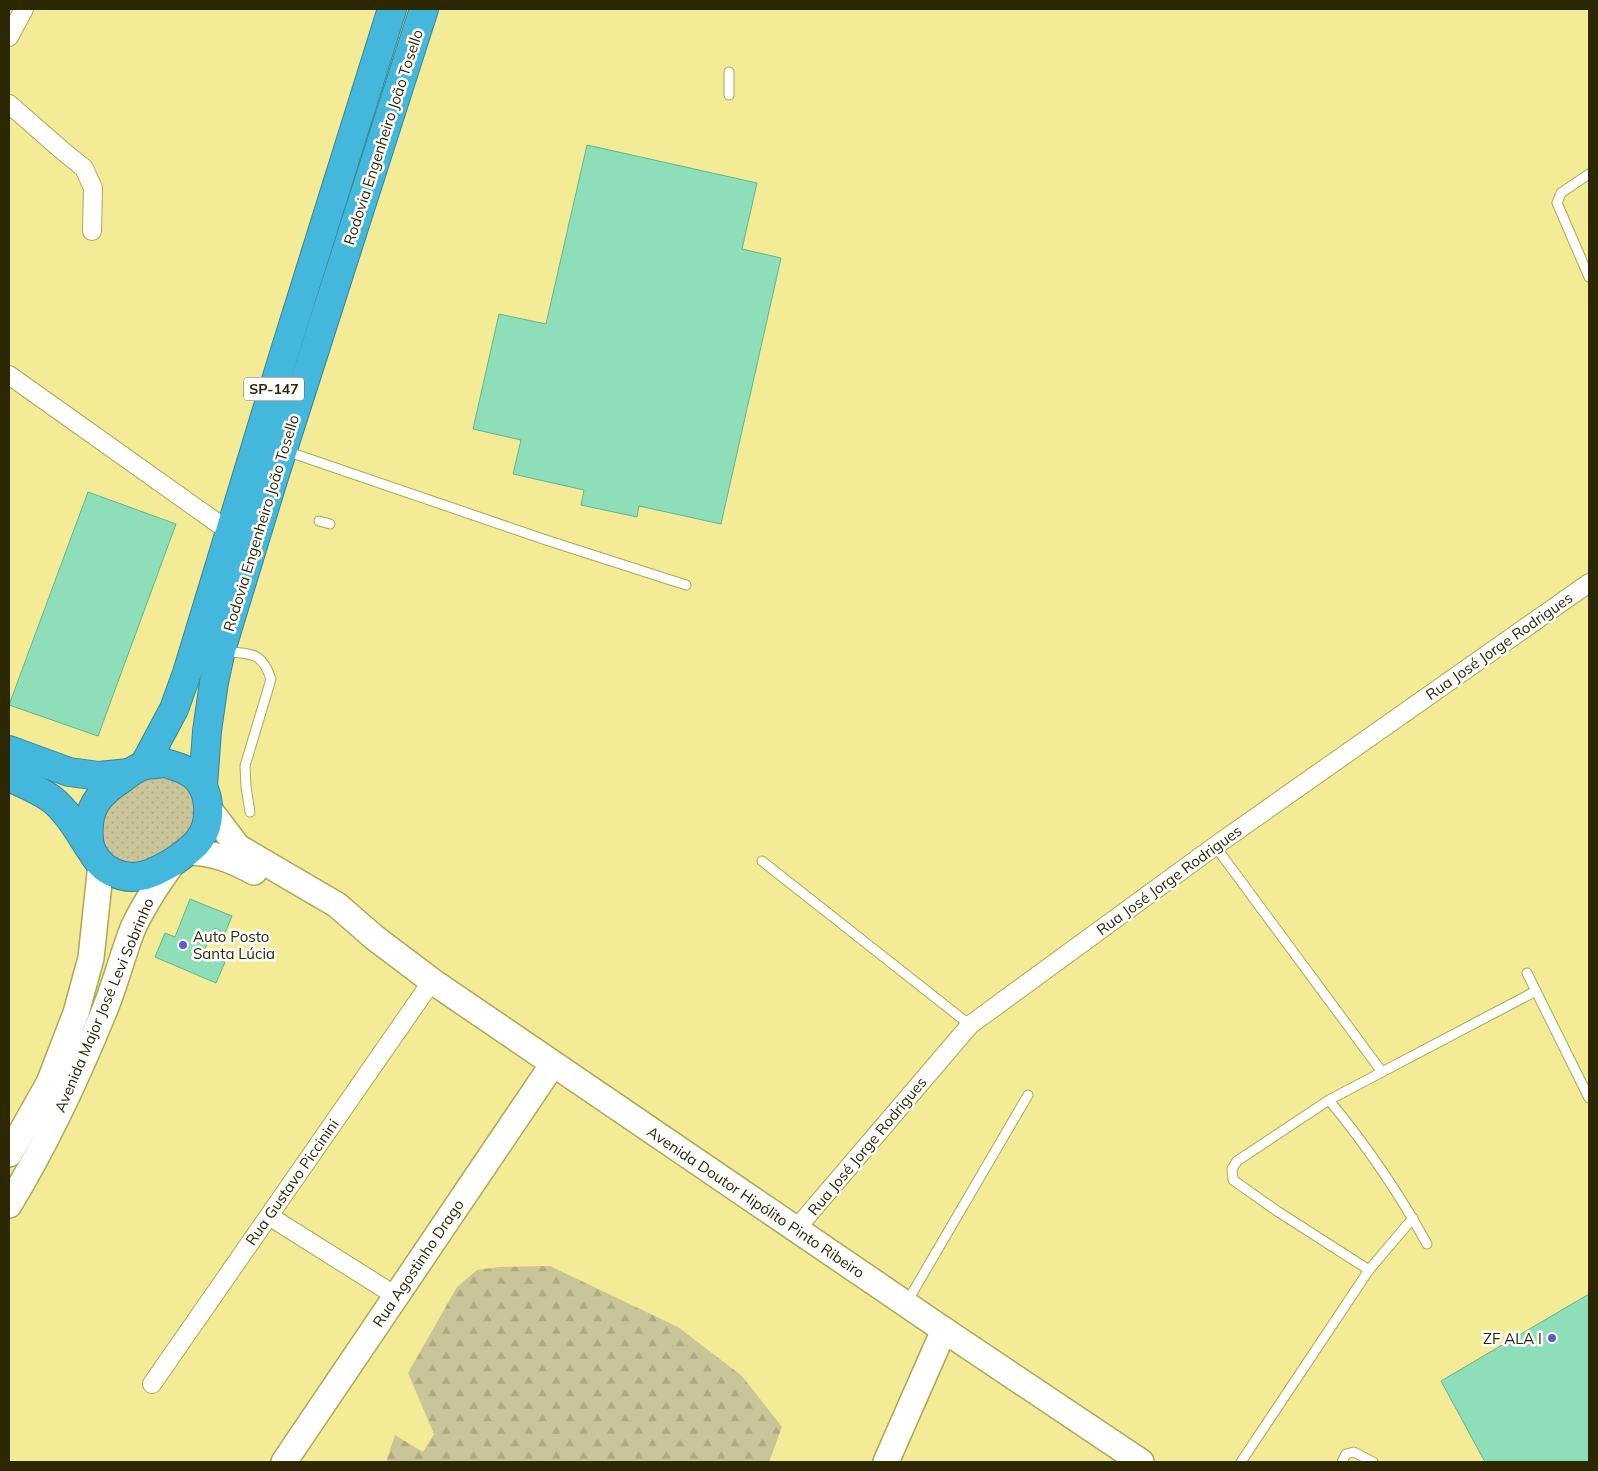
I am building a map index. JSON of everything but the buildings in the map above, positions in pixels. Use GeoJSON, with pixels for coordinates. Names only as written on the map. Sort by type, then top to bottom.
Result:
{"type":"FeatureCollection","features":[{"type":"Feature","properties":{"kind":"highway"},"geometry":{"type":"LineString","coordinates":[[377,9],[380,49]]}},
{"type":"Feature","properties":{"kind":"highway","name":"Rodovia Engenheiro João Tosello"},"geometry":{"type":"LineString","coordinates":[[137,769],[174,709],[188,673],[287,344],[392,9]]}},
{"type":"Feature","properties":{"kind":"highway","name":"Rodovia Engenheiro João Tosello"},"geometry":{"type":"LineString","coordinates":[[206,798],[207,731],[214,682],[222,650],[283,450],[424,9]]}},
{"type":"Feature","properties":{"kind":"highway"},"geometry":{"type":"LineString","coordinates":[[9,750],[69,772],[99,776],[165,763],[179,767],[193,775],[206,798],[206,824],[200,840],[181,856],[154,873],[140,877],[126,876],[112,872],[96,857],[73,822],[54,801],[9,777]]}},
{"type":"Feature","properties":{"kind":"highway"},"geometry":{"type":"LineString","coordinates":[[96,857],[88,831],[89,816],[96,802],[107,788],[137,769]]}},
{"type":"Feature","properties":{"kind":"main road","name":"Avenida Doutor Hipólito Pinto Ribeiro"},"geometry":{"type":"LineString","coordinates":[[206,798],[238,847],[337,905],[375,938],[432,981],[905,1304],[1075,1416],[1141,1462]]}},
{"type":"Feature","properties":{"kind":"main road","name":"Avenida Doutor Hipólito Pinto Ribeiro"},"geometry":{"type":"LineString","coordinates":[[181,856],[200,852],[217,855],[233,861],[375,938]]}},
{"type":"Feature","properties":{"kind":"main road","name":"Avenida Major José Levi Sobrinho"},"geometry":{"type":"LineString","coordinates":[[9,1205],[69,1094],[104,1012],[133,929],[151,893],[181,856]]}},
{"type":"Feature","properties":{"kind":"main road","name":"Avenida Major José Levi Sobrinho"},"geometry":{"type":"LineString","coordinates":[[9,1154],[49,1083],[76,1013],[91,958],[96,857]]}},
{"type":"Feature","properties":{"kind":"main road","name":"Rua Agostinho Drago"},"geometry":{"type":"LineString","coordinates":[[284,1462],[553,1064]]}},
{"type":"Feature","properties":{"kind":"main road"},"geometry":{"type":"LineString","coordinates":[[886,1462],[944,1330]]}},
{"type":"Feature","properties":{"kind":"street"},"geometry":{"type":"LineString","coordinates":[[9,37],[24,9]]}},
{"type":"Feature","properties":{"kind":"street"},"geometry":{"type":"LineString","coordinates":[[9,104],[84,168],[93,188],[92,231]]}},
{"type":"Feature","properties":{"kind":"street"},"geometry":{"type":"LineString","coordinates":[[9,375],[230,532]]}},
{"type":"Feature","properties":{"kind":"street","name":"Rua José Jorge Rodrigues"},"geometry":{"type":"LineString","coordinates":[[796,1229],[970,1024],[1215,846],[1589,583]]}},
{"type":"Feature","properties":{"kind":"street","name":"Rua Gustavo Piccinini"},"geometry":{"type":"LineString","coordinates":[[152,1384],[432,981]]}},
{"type":"Feature","properties":{"kind":"street"},"geometry":{"type":"LineString","coordinates":[[268,1216],[396,1296]]}},
{"type":"Feature","properties":{"kind":"lane"},"geometry":{"type":"LineString","coordinates":[[729,72],[729,95]]}},
{"type":"Feature","properties":{"kind":"lane"},"geometry":{"type":"LineString","coordinates":[[1589,174],[1561,193],[1557,203],[1589,277]]}},
{"type":"Feature","properties":{"kind":"lane"},"geometry":{"type":"LineString","coordinates":[[283,450],[546,540],[686,585]]}},
{"type":"Feature","properties":{"kind":"lane"},"geometry":{"type":"LineString","coordinates":[[319,521],[330,524]]}},
{"type":"Feature","properties":{"kind":"lane"},"geometry":{"type":"LineString","coordinates":[[222,650],[256,656],[266,664],[271,679],[245,766],[250,812]]}},
{"type":"Feature","properties":{"kind":"lane"},"geometry":{"type":"LineString","coordinates":[[1215,846],[1382,1072]]}},
{"type":"Feature","properties":{"kind":"lane"},"geometry":{"type":"LineString","coordinates":[[762,861],[970,1024]]}},
{"type":"Feature","properties":{"kind":"lane"},"geometry":{"type":"LineString","coordinates":[[1527,973],[1589,1098]]}},
{"type":"Feature","properties":{"kind":"lane"},"geometry":{"type":"LineString","coordinates":[[1369,1270],[1233,1180],[1232,1169],[1237,1161],[1329,1100],[1536,990]]}},
{"type":"Feature","properties":{"kind":"lane"},"geometry":{"type":"LineString","coordinates":[[905,1304],[1028,1095]]}},
{"type":"Feature","properties":{"kind":"lane"},"geometry":{"type":"LineString","coordinates":[[1329,1100],[1350,1125],[1387,1178],[1413,1218],[1427,1244]]}},
{"type":"Feature","properties":{"kind":"lane"},"geometry":{"type":"LineString","coordinates":[[1242,1462],[1369,1270],[1413,1218]]}},
{"type":"Feature","properties":{"kind":"lane"},"geometry":{"type":"LineString","coordinates":[[1342,1462],[1346,1454],[1354,1452],[1373,1462]]}},
{"type":"Feature","properties":{"kind":"green space"},"geometry":{"type":"Polygon","coordinates":[[[160,774],[184,784],[193,793],[196,809],[190,836],[154,862],[120,864],[100,845],[99,818],[108,803],[146,777],[160,774]]]}},
{"type":"Feature","properties":{"kind":"green space"},"geometry":{"type":"Polygon","coordinates":[[[550,1266],[678,1327],[742,1376],[782,1427],[769,1462],[386,1462],[395,1435],[423,1452],[434,1434],[408,1373],[457,1287],[477,1270],[499,1267],[550,1266]]]}},
{"type":"Feature","properties":{"kind":"place","name":"Auto Posto Santa Lúcia"},"geometry":{"type":"Point","coordinates":[183,945]}},
{"type":"Feature","properties":{"kind":"place","name":"ZF ALA I"},"geometry":{"type":"Point","coordinates":[1552,1338]}}]}
